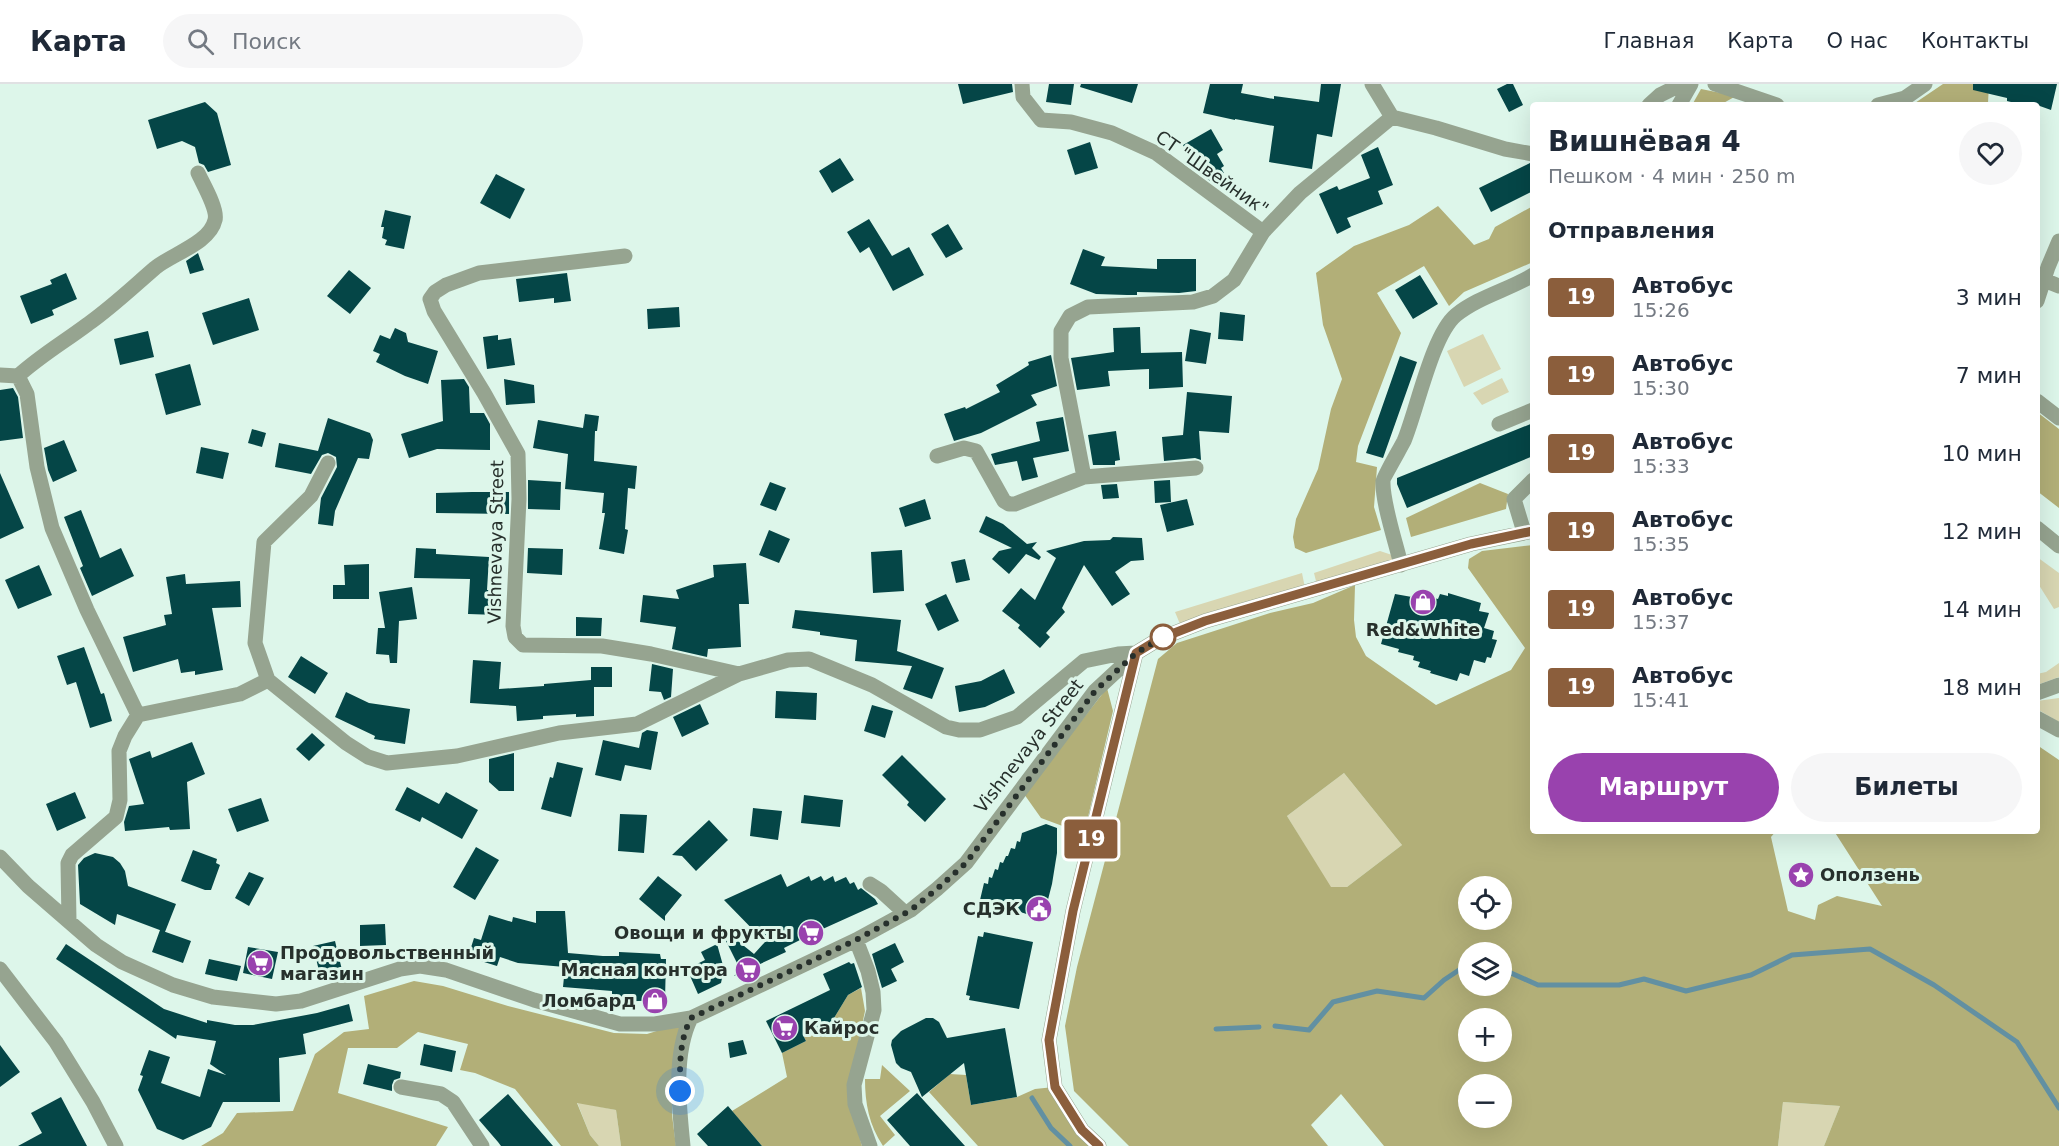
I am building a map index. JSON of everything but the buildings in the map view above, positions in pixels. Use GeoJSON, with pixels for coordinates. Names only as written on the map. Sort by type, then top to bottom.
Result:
{"type":"FeatureCollection","features":[{"type":"Feature","properties":{"kind":"street","name":"СТ \"Швейник\""},"geometry":{"type":"LineString","coordinates":[[1023,84],[1023,97],[1041,120],[1071,122],[1112,133],[1156,153],[1263,232]]}},
{"type":"Feature","properties":{"kind":"street"},"geometry":{"type":"LineString","coordinates":[[1372,84],[1392,117],[1530,153]]}},
{"type":"Feature","properties":{"kind":"street"},"geometry":{"type":"LineString","coordinates":[[1652,102],[1660,95],[1682,84]]}},
{"type":"Feature","properties":{"kind":"street"},"geometry":{"type":"LineString","coordinates":[[1682,102],[1691,84]]}},
{"type":"Feature","properties":{"kind":"street"},"geometry":{"type":"LineString","coordinates":[[1715,84],[1768,102]]}},
{"type":"Feature","properties":{"kind":"street"},"geometry":{"type":"LineString","coordinates":[[1890,102],[1905,98],[1925,84]]}},
{"type":"Feature","properties":{"kind":"street","name":"СТ \"Швейник\""},"geometry":{"type":"LineString","coordinates":[[1084,477],[1061,358],[1061,331],[1070,315],[1088,307],[1193,302],[1213,296],[1234,280],[1263,232],[1300,193],[1392,117]]}},
{"type":"Feature","properties":{"kind":"street"},"geometry":{"type":"LineString","coordinates":[[0,375],[18,376],[45,353],[115,304],[157,267],[206,236],[215,221],[215,211],[198,173]]}},
{"type":"Feature","properties":{"kind":"street"},"geometry":{"type":"LineString","coordinates":[[2040,292],[2059,241]]}},
{"type":"Feature","properties":{"kind":"street","name":"Vishnevaya Street"},"geometry":{"type":"LineString","coordinates":[[625,256],[479,273],[446,285],[435,292],[430,299],[434,310],[518,454],[519,499],[513,626],[515,637],[523,645],[602,646],[651,654],[739,674]]}},
{"type":"Feature","properties":{"kind":"street"},"geometry":{"type":"LineString","coordinates":[[1401,565],[1383,479],[1405,439],[1446,325],[1473,304],[1530,277]]}},
{"type":"Feature","properties":{"kind":"street"},"geometry":{"type":"LineString","coordinates":[[2044,280],[2059,286]]}},
{"type":"Feature","properties":{"kind":"street"},"geometry":{"type":"LineString","coordinates":[[18,376],[27,394],[37,467],[52,528],[87,610],[138,715]]}},
{"type":"Feature","properties":{"kind":"street"},"geometry":{"type":"LineString","coordinates":[[2040,403],[2059,418]]}},
{"type":"Feature","properties":{"kind":"street"},"geometry":{"type":"LineString","coordinates":[[1499,424],[1530,411]]}},
{"type":"Feature","properties":{"kind":"street"},"geometry":{"type":"LineString","coordinates":[[937,456],[964,448],[976,451],[1004,501],[1009,504],[1084,477],[1196,468]]}},
{"type":"Feature","properties":{"kind":"street"},"geometry":{"type":"LineString","coordinates":[[328,463],[311,496],[264,542],[255,643],[268,680],[346,744],[368,757],[387,763],[457,756],[559,733],[637,724],[739,674],[788,660],[809,659],[872,686],[946,728],[980,730],[1017,717],[1084,661],[1136,653],[1073,911],[1049,1040],[1055,1087],[1082,1130],[1099,1146]]}},
{"type":"Feature","properties":{"kind":"street"},"geometry":{"type":"LineString","coordinates":[[1528,532],[1514,499],[1530,483]]}},
{"type":"Feature","properties":{"kind":"street"},"geometry":{"type":"LineString","coordinates":[[2040,530],[2059,546]]}},
{"type":"Feature","properties":{"kind":"street","name":"Vishnevaya Street"},"geometry":{"type":"LineString","coordinates":[[0,857],[28,886],[96,945],[122,962],[173,985],[213,997],[276,1004],[301,1001],[400,969],[420,966],[446,970],[534,1000],[620,1024],[655,1024],[691,1018],[856,940],[905,913],[937,889],[966,863],[1095,691],[1136,653],[1159,639],[1205,621],[1471,544],[1528,532]]}},
{"type":"Feature","properties":{"kind":"street"},"geometry":{"type":"LineString","coordinates":[[69,921],[68,863],[72,855],[116,817],[120,800],[119,751],[138,715],[240,694],[268,680]]}},
{"type":"Feature","properties":{"kind":"street"},"geometry":{"type":"LineString","coordinates":[[2040,692],[2059,685]]}},
{"type":"Feature","properties":{"kind":"street"},"geometry":{"type":"LineString","coordinates":[[2040,720],[2059,730]]}},
{"type":"Feature","properties":{"kind":"street"},"geometry":{"type":"LineString","coordinates":[[870,884],[905,913]]}},
{"type":"Feature","properties":{"kind":"street"},"geometry":{"type":"LineString","coordinates":[[856,940],[873,992],[874,1010],[854,1085],[855,1104],[870,1146]]}},
{"type":"Feature","properties":{"kind":"street"},"geometry":{"type":"LineString","coordinates":[[0,969],[56,1042],[93,1102],[116,1146]]}},
{"type":"Feature","properties":{"kind":"street"},"geometry":{"type":"LineString","coordinates":[[683,1146],[680,1118],[680,1053],[685,1030],[691,1018]]}},
{"type":"Feature","properties":{"kind":"street"},"geometry":{"type":"LineString","coordinates":[[401,1087],[441,1094],[453,1102],[482,1146]]}},
{"type":"Feature","properties":{"kind":"shaded area"},"geometry":{"type":"Polygon","coordinates":[[[1943,84],[1989,84],[1988,102],[1916,102],[1943,84]]]}},
{"type":"Feature","properties":{"kind":"shaded area"},"geometry":{"type":"Polygon","coordinates":[[[1701,89],[1736,96],[1725,102],[1694,102],[1701,89]]]}},
{"type":"Feature","properties":{"kind":"shaded area"},"geometry":{"type":"Polygon","coordinates":[[[1438,206],[1474,245],[1489,239],[1495,227],[1530,208],[1530,263],[1464,292],[1449,306],[1424,266],[1377,293],[1401,333],[1358,446],[1356,462],[1377,467],[1374,507],[1381,530],[1306,553],[1295,548],[1293,537],[1296,519],[1318,469],[1331,409],[1342,379],[1323,325],[1316,273],[1354,246],[1409,225],[1438,206]]]}},
{"type":"Feature","properties":{"kind":"shaded area"},"geometry":{"type":"Polygon","coordinates":[[[1483,334],[1501,369],[1464,387],[1447,351],[1483,334]]]}},
{"type":"Feature","properties":{"kind":"shaded area"},"geometry":{"type":"Polygon","coordinates":[[[1502,378],[1509,392],[1482,405],[1473,393],[1502,378]]]}},
{"type":"Feature","properties":{"kind":"shaded area"},"geometry":{"type":"Polygon","coordinates":[[[2040,414],[2059,429],[2059,508],[2040,493],[2040,414]]]}},
{"type":"Feature","properties":{"kind":"shaded area"},"geometry":{"type":"Polygon","coordinates":[[[1480,483],[1508,494],[1506,509],[1411,537],[1406,518],[1480,483]]]}},
{"type":"Feature","properties":{"kind":"shaded area"},"geometry":{"type":"Polygon","coordinates":[[[1530,545],[1530,834],[1774,834],[1771,837],[1788,911],[1815,920],[1818,905],[1837,896],[1882,906],[1836,834],[2040,834],[2040,747],[2059,760],[2059,1146],[1824,1146],[1840,1106],[1783,1102],[1778,1146],[1384,1146],[1341,1094],[1311,1125],[1328,1146],[1129,1146],[1074,1091],[1065,1026],[1077,967],[1158,659],[1177,643],[1270,613],[1313,603],[1355,585],[1356,637],[1366,656],[1436,705],[1511,670],[1525,648],[1468,568],[1469,559],[1482,551],[1530,545]],[[1344,773],[1287,816],[1331,887],[1347,887],[1402,845],[1344,773]]]}},
{"type":"Feature","properties":{"kind":"shaded area"},"geometry":{"type":"Polygon","coordinates":[[[1380,551],[1392,555],[1393,563],[1317,585],[1314,573],[1380,551]]]}},
{"type":"Feature","properties":{"kind":"shaded area"},"geometry":{"type":"Polygon","coordinates":[[[2040,559],[2059,573],[2059,607],[2054,609],[2040,587],[2040,559]]]}},
{"type":"Feature","properties":{"kind":"shaded area"},"geometry":{"type":"Polygon","coordinates":[[[1302,573],[1305,588],[1180,624],[1175,612],[1302,573]]]}},
{"type":"Feature","properties":{"kind":"shaded area"},"geometry":{"type":"Polygon","coordinates":[[[2059,663],[2059,677],[2040,684],[2040,673],[2059,663]]]}},
{"type":"Feature","properties":{"kind":"shaded area"},"geometry":{"type":"Polygon","coordinates":[[[1107,688],[1113,711],[1084,834],[1041,818],[1024,794],[1107,688]]]}},
{"type":"Feature","properties":{"kind":"shaded area"},"geometry":{"type":"Polygon","coordinates":[[[2059,698],[2059,722],[2040,711],[2040,701],[2059,698]]]}},
{"type":"Feature","properties":{"kind":"shaded area"},"geometry":{"type":"Polygon","coordinates":[[[1344,773],[1402,845],[1347,887],[1330,887],[1287,816],[1344,773]]]}},
{"type":"Feature","properties":{"kind":"shaded area"},"geometry":{"type":"Polygon","coordinates":[[[414,981],[443,986],[508,1006],[614,1033],[647,1034],[683,1023],[672,1068],[672,1115],[676,1146],[621,1146],[616,1110],[577,1103],[590,1135],[599,1146],[561,1146],[515,1089],[475,1073],[460,1070],[468,1044],[418,1032],[397,1048],[348,1048],[338,1093],[448,1127],[436,1146],[201,1146],[223,1133],[237,1113],[293,1111],[315,1054],[344,1032],[369,1029],[364,996],[414,981]]]}},
{"type":"Feature","properties":{"kind":"shaded area"},"geometry":{"type":"Polygon","coordinates":[[[861,988],[865,1011],[854,1063],[857,1128],[862,1146],[762,1146],[732,1111],[787,1077],[782,1053],[806,1041],[803,1035],[831,1023],[848,995],[861,988]]]}},
{"type":"Feature","properties":{"kind":"shaded area"},"geometry":{"type":"Polygon","coordinates":[[[882,1065],[910,1091],[880,1116],[895,1135],[883,1146],[874,1130],[869,1114],[865,1079],[880,1079],[882,1065]]]}},
{"type":"Feature","properties":{"kind":"shaded area"},"geometry":{"type":"Polygon","coordinates":[[[950,1074],[966,1075],[971,1105],[1017,1097],[1035,1089],[1054,1087],[1097,1146],[978,1146],[929,1092],[950,1074]]]}},
{"type":"Feature","properties":{"kind":"shaded area"},"geometry":{"type":"Polygon","coordinates":[[[577,1102],[616,1110],[621,1146],[599,1146],[590,1135],[577,1102]]]}},
{"type":"Feature","properties":{"kind":"shaded area"},"geometry":{"type":"Polygon","coordinates":[[[1783,1102],[1840,1106],[1824,1146],[1778,1146],[1783,1102]]]}},
{"type":"Feature","properties":{"kind":"waterway"},"geometry":{"type":"LineString","coordinates":[[1512,973],[1538,985],[1619,985],[1644,979],[1686,991],[1751,975],[1792,955],[1870,949],[1934,985],[2017,1042],[2059,1108]]}},
{"type":"Feature","properties":{"kind":"waterway"},"geometry":{"type":"LineString","coordinates":[[1275,1026],[1309,1030],[1333,1002],[1377,991],[1424,998],[1458,971]]}},
{"type":"Feature","properties":{"kind":"waterway"},"geometry":{"type":"LineString","coordinates":[[1216,1029],[1259,1027]]}},
{"type":"Feature","properties":{"kind":"waterway"},"geometry":{"type":"LineString","coordinates":[[1032,1098],[1051,1128],[1070,1146]]}},
{"type":"Feature","properties":{"kind":"bus line","name":"19"},"geometry":{"type":"LineString","coordinates":[[1099,1146],[1082,1130],[1055,1087],[1049,1040],[1073,911],[1136,653],[1159,639],[1205,621],[1312,592],[1471,544],[1530,531]]}},
{"type":"Feature","properties":{"kind":"place","name":"Red&White"},"geometry":{"type":"Point","coordinates":[1423,602]}},
{"type":"Feature","properties":{"kind":"place","name":"Оползень"},"geometry":{"type":"Point","coordinates":[1801,875]}},
{"type":"Feature","properties":{"kind":"place","name":"СДЭК"},"geometry":{"type":"Point","coordinates":[1039,909]}},
{"type":"Feature","properties":{"kind":"place","name":"Овощи и фрукты"},"geometry":{"type":"Point","coordinates":[811,933]}},
{"type":"Feature","properties":{"kind":"place","name":"Продовольственный магазин"},"geometry":{"type":"Point","coordinates":[260,963]}},
{"type":"Feature","properties":{"kind":"place","name":"Мясная контора"},"geometry":{"type":"Point","coordinates":[748,970]}},
{"type":"Feature","properties":{"kind":"place","name":"Ломбард"},"geometry":{"type":"Point","coordinates":[655,1001]}},
{"type":"Feature","properties":{"kind":"place","name":"Кайрос"},"geometry":{"type":"Point","coordinates":[785,1028]}},
{"type":"Feature","properties":{"kind":"route"},"geometry":{"type":"LineString","coordinates":[[680,1091],[680,1053],[685,1030],[691,1018],[856,940],[911,910],[966,863],[1095,691],[1136,653],[1163,637]]}}]}
